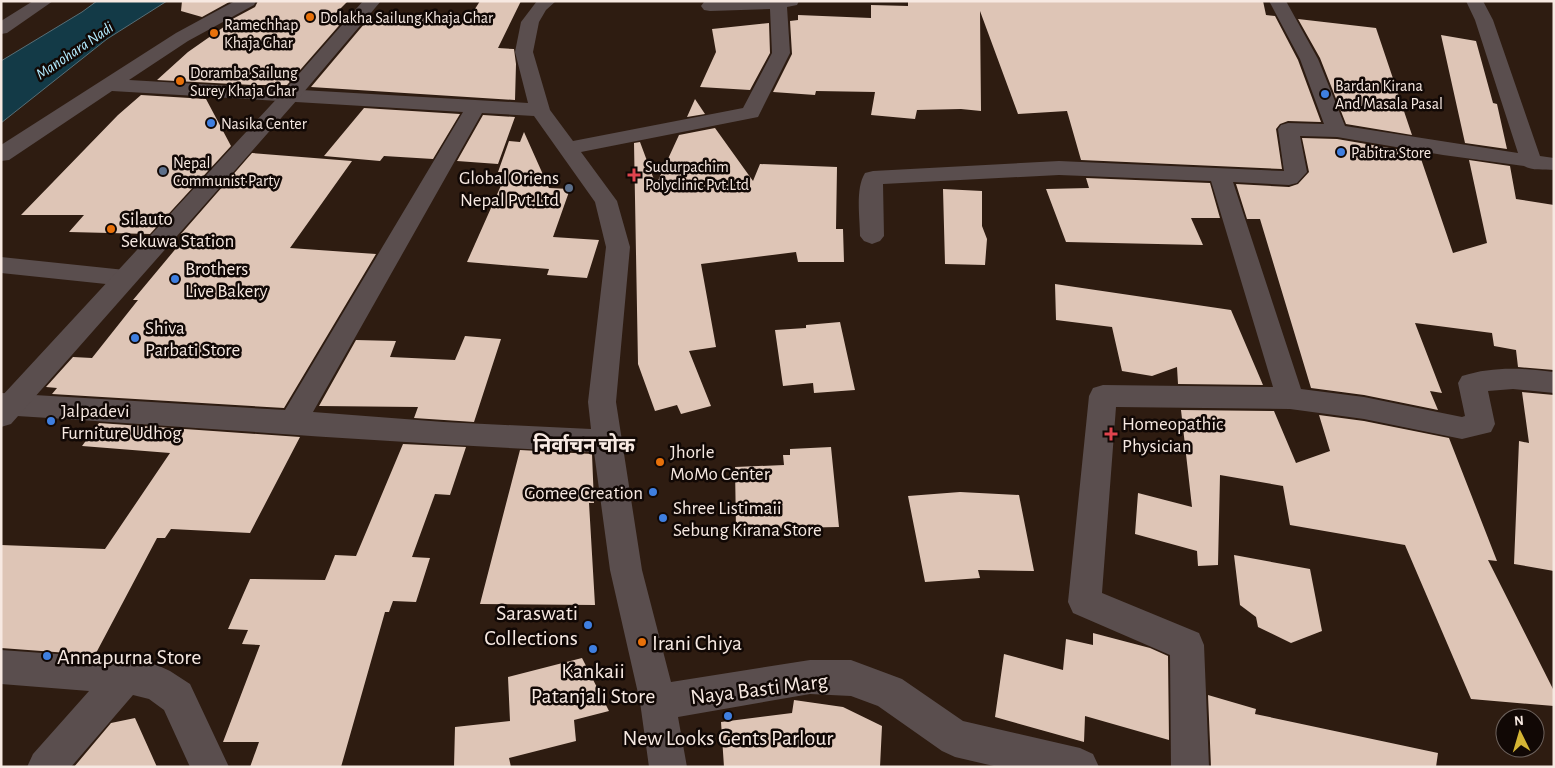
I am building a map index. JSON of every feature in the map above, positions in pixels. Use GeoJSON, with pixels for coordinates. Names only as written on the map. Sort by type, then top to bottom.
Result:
{"type":"FeatureCollection","features":[{"type":"Feature","properties":{"kind":"street"},"geometry":{"type":"LineString","coordinates":[[1,29],[45,1]]}},
{"type":"Feature","properties":{"kind":"street"},"geometry":{"type":"LineString","coordinates":[[1,155],[182,37],[248,1]]}},
{"type":"Feature","properties":{"kind":"street"},"geometry":{"type":"LineString","coordinates":[[5,408],[290,96],[373,1]]}},
{"type":"Feature","properties":{"kind":"street"},"geometry":{"type":"LineString","coordinates":[[548,1],[540,7],[530,22],[524,52],[540,110],[606,201],[618,247],[602,402],[626,570],[658,702],[668,767]]}},
{"type":"Feature","properties":{"kind":"street"},"geometry":{"type":"LineString","coordinates":[[1277,1],[1309,59],[1337,131]]}},
{"type":"Feature","properties":{"kind":"street"},"geometry":{"type":"LineString","coordinates":[[1474,1],[1484,20],[1532,163]]}},
{"type":"Feature","properties":{"kind":"street"},"geometry":{"type":"LineString","coordinates":[[568,148],[751,113],[780,53],[784,2],[710,6]]}},
{"type":"Feature","properties":{"kind":"street"},"geometry":{"type":"LineString","coordinates":[[108,85],[540,110]]}},
{"type":"Feature","properties":{"kind":"street"},"geometry":{"type":"LineString","coordinates":[[293,422],[476,106]]}},
{"type":"Feature","properties":{"kind":"street"},"geometry":{"type":"LineString","coordinates":[[872,236],[871,194],[873,178],[1059,168],[1289,178],[1296,172],[1288,129],[1337,131],[1532,163],[1554,164]]}},
{"type":"Feature","properties":{"kind":"street"},"geometry":{"type":"LineString","coordinates":[[1220,175],[1290,398]]}},
{"type":"Feature","properties":{"kind":"street"},"geometry":{"type":"LineString","coordinates":[[1,266],[124,278]]}},
{"type":"Feature","properties":{"kind":"street"},"geometry":{"type":"LineString","coordinates":[[1190,767],[1187,645],[1085,602],[1103,396],[1290,398],[1364,408],[1462,428],[1481,424],[1472,384],[1489,379],[1532,380],[1554,383]]}},
{"type":"Feature","properties":{"kind":"street"},"geometry":{"type":"LineString","coordinates":[[5,408],[293,422],[444,434],[607,442]]}},
{"type":"Feature","properties":{"kind":"street"},"geometry":{"type":"LineString","coordinates":[[1,667],[126,676],[157,683],[177,697],[210,767]]}},
{"type":"Feature","properties":{"kind":"street"},"geometry":{"type":"LineString","coordinates":[[46,767],[126,676]]}},
{"type":"Feature","properties":{"kind":"street","name":"Naya Basti Marg"},"geometry":{"type":"LineString","coordinates":[[658,702],[810,677],[851,678],[890,692],[955,738],[1080,767]]}},
{"type":"Feature","properties":{"kind":"water","name":"Manohara Nadi"},"geometry":{"type":"Polygon","coordinates":[[[97,1],[167,1],[107,39],[1,123],[1,61],[97,1]]]}},
{"type":"Feature","properties":{"kind":"building"},"geometry":{"type":"Polygon","coordinates":[[[182,1],[231,1],[202,17],[181,11],[182,1]]]}},
{"type":"Feature","properties":{"kind":"building"},"geometry":{"type":"Polygon","coordinates":[[[258,1],[348,1],[329,20],[343,21],[287,85],[157,80],[188,52],[228,24],[225,23],[255,7],[258,1]]]}},
{"type":"Feature","properties":{"kind":"building"},"geometry":{"type":"Polygon","coordinates":[[[480,1],[521,1],[498,48],[514,49],[516,64],[515,100],[311,87],[365,23],[415,26],[420,18],[468,20],[480,1]]]}},
{"type":"Feature","properties":{"kind":"building"},"geometry":{"type":"Polygon","coordinates":[[[908,1],[1263,1],[1266,15],[1275,16],[1298,60],[1321,122],[1288,121],[1280,124],[1276,129],[1282,169],[1081,160],[1067,111],[1018,114],[980,11],[981,111],[961,109],[917,110],[915,119],[871,115],[875,92],[816,91],[815,95],[773,92],[792,54],[790,21],[798,20],[798,15],[871,18],[871,5],[908,6],[908,1]]]}},
{"type":"Feature","properties":{"kind":"building"},"geometry":{"type":"Polygon","coordinates":[[[1298,19],[1376,28],[1412,135],[1346,124],[1320,58],[1298,19]]]}},
{"type":"Feature","properties":{"kind":"building"},"geometry":{"type":"Polygon","coordinates":[[[769,23],[770,53],[750,90],[700,87],[716,52],[712,29],[769,23]]]}},
{"type":"Feature","properties":{"kind":"building"},"geometry":{"type":"Polygon","coordinates":[[[1441,35],[1476,41],[1493,103],[1497,104],[1507,149],[1465,143],[1441,35]]]}},
{"type":"Feature","properties":{"kind":"building"},"geometry":{"type":"Polygon","coordinates":[[[141,95],[206,99],[231,146],[150,234],[69,232],[84,215],[21,215],[118,115],[141,95]]]}},
{"type":"Feature","properties":{"kind":"building"},"geometry":{"type":"Polygon","coordinates":[[[695,99],[705,114],[687,117],[695,99]]]}},
{"type":"Feature","properties":{"kind":"building"},"geometry":{"type":"Polygon","coordinates":[[[364,108],[460,114],[433,159],[384,156],[380,161],[324,156],[364,108]]]}},
{"type":"Feature","properties":{"kind":"building"},"geometry":{"type":"Polygon","coordinates":[[[483,115],[515,117],[498,164],[457,161],[483,115]]]}},
{"type":"Feature","properties":{"kind":"building"},"geometry":{"type":"Polygon","coordinates":[[[715,128],[753,181],[760,164],[837,167],[836,229],[843,229],[844,262],[798,262],[796,252],[701,264],[716,347],[689,351],[711,406],[681,414],[677,405],[655,411],[638,364],[634,143],[640,142],[656,185],[679,135],[715,128]]]}},
{"type":"Feature","properties":{"kind":"building"},"geometry":{"type":"Polygon","coordinates":[[[524,132],[549,188],[570,189],[553,237],[599,240],[587,278],[547,275],[549,269],[467,262],[507,172],[498,172],[509,141],[520,142],[524,132]]]}},
{"type":"Feature","properties":{"kind":"building"},"geometry":{"type":"Polygon","coordinates":[[[1302,138],[1337,139],[1419,153],[1453,253],[1487,243],[1469,160],[1510,166],[1516,199],[1554,205],[1554,370],[1518,367],[1516,350],[1494,346],[1492,333],[1415,323],[1442,393],[1430,391],[1438,410],[1364,395],[1311,388],[1260,219],[1247,219],[1236,184],[1289,187],[1298,184],[1309,172],[1302,138]]]}},
{"type":"Feature","properties":{"kind":"building"},"geometry":{"type":"Polygon","coordinates":[[[252,153],[352,161],[290,248],[376,254],[284,408],[52,394],[57,388],[46,387],[73,357],[92,358],[138,300],[133,300],[188,234],[181,234],[252,153]]]}},
{"type":"Feature","properties":{"kind":"building"},"geometry":{"type":"Polygon","coordinates":[[[1086,178],[1210,183],[1220,218],[1191,218],[1203,245],[1066,242],[1046,189],[1089,188],[1086,178]]]}},
{"type":"Feature","properties":{"kind":"building"},"geometry":{"type":"Polygon","coordinates":[[[943,189],[982,191],[982,226],[987,239],[985,265],[945,264],[943,189]]]}},
{"type":"Feature","properties":{"kind":"building"},"geometry":{"type":"Polygon","coordinates":[[[1055,284],[1231,310],[1263,385],[1178,384],[1177,367],[1152,376],[1122,371],[1112,327],[1056,320],[1055,284]]]}},
{"type":"Feature","properties":{"kind":"building"},"geometry":{"type":"Polygon","coordinates":[[[840,322],[855,390],[814,393],[813,383],[783,386],[775,330],[806,328],[806,325],[840,322]]]}},
{"type":"Feature","properties":{"kind":"building"},"geometry":{"type":"Polygon","coordinates":[[[465,336],[501,339],[474,422],[414,418],[418,407],[319,406],[356,340],[396,341],[390,357],[455,360],[465,336]]]}},
{"type":"Feature","properties":{"kind":"building"},"geometry":{"type":"Polygon","coordinates":[[[1522,392],[1554,395],[1554,571],[1514,564],[1519,441],[1529,443],[1522,392]]]}},
{"type":"Feature","properties":{"kind":"building"},"geometry":{"type":"Polygon","coordinates":[[[1181,410],[1274,411],[1296,463],[1330,451],[1319,415],[1364,421],[1449,438],[1497,561],[1488,560],[1554,691],[1554,706],[1471,699],[1405,545],[1290,525],[1283,486],[1220,475],[1218,565],[1198,566],[1197,551],[1135,534],[1138,493],[1192,507],[1181,410]]]}},
{"type":"Feature","properties":{"kind":"building"},"geometry":{"type":"Polygon","coordinates":[[[99,423],[300,437],[250,533],[171,529],[165,538],[157,538],[95,655],[1,648],[1,545],[105,549],[170,453],[82,446],[99,423]]]}},
{"type":"Feature","properties":{"kind":"building"},"geometry":{"type":"Polygon","coordinates":[[[403,444],[466,447],[450,495],[435,494],[412,557],[430,558],[416,602],[393,601],[389,612],[385,612],[341,767],[250,767],[259,742],[223,742],[260,645],[242,644],[248,630],[228,629],[250,579],[325,580],[335,555],[356,556],[403,444]]]}},
{"type":"Feature","properties":{"kind":"building"},"geometry":{"type":"Polygon","coordinates":[[[831,447],[839,527],[736,529],[735,467],[784,465],[783,455],[790,455],[790,449],[831,447]]]}},
{"type":"Feature","properties":{"kind":"building"},"geometry":{"type":"Polygon","coordinates":[[[520,450],[592,454],[594,503],[589,503],[595,605],[480,604],[520,450]]]}},
{"type":"Feature","properties":{"kind":"building"},"geometry":{"type":"Polygon","coordinates":[[[960,492],[1019,495],[1034,571],[978,570],[980,578],[925,582],[908,496],[960,492]]]}},
{"type":"Feature","properties":{"kind":"building"},"geometry":{"type":"Polygon","coordinates":[[[1234,555],[1310,569],[1322,631],[1291,643],[1258,627],[1256,617],[1240,605],[1234,555]]]}},
{"type":"Feature","properties":{"kind":"building"},"geometry":{"type":"Polygon","coordinates":[[[1093,633],[1150,648],[1168,656],[1169,740],[1085,716],[1084,742],[995,717],[1004,654],[1063,670],[1066,639],[1093,645],[1093,633]]]}},
{"type":"Feature","properties":{"kind":"building"},"geometry":{"type":"Polygon","coordinates":[[[582,658],[609,711],[574,720],[576,741],[509,758],[511,767],[454,767],[455,727],[510,721],[508,677],[582,658]]]}},
{"type":"Feature","properties":{"kind":"building"},"geometry":{"type":"Polygon","coordinates":[[[1208,695],[1256,709],[1255,714],[1438,753],[1436,767],[1211,767],[1208,695]]]}},
{"type":"Feature","properties":{"kind":"building"},"geometry":{"type":"Polygon","coordinates":[[[794,700],[843,707],[882,726],[880,767],[724,767],[721,722],[792,713],[794,700]]]}},
{"type":"Feature","properties":{"kind":"building"},"geometry":{"type":"Polygon","coordinates":[[[135,718],[157,767],[74,767],[111,723],[135,718]]]}},
{"type":"Feature","properties":{"kind":"place","name":"Dolakha Sailung Khaja Ghar"},"geometry":{"type":"Point","coordinates":[310,17]}},
{"type":"Feature","properties":{"kind":"place","name":"Ramechhap Khaja Ghar"},"geometry":{"type":"Point","coordinates":[214,33]}},
{"type":"Feature","properties":{"kind":"place","name":"Doramba Sailung Surey Khaja Ghar"},"geometry":{"type":"Point","coordinates":[180,81]}},
{"type":"Feature","properties":{"kind":"place","name":"Bardan Kirana And Masala Pasal"},"geometry":{"type":"Point","coordinates":[1325,94]}},
{"type":"Feature","properties":{"kind":"place","name":"Nasika Center"},"geometry":{"type":"Point","coordinates":[211,123]}},
{"type":"Feature","properties":{"kind":"place","name":"Pabitra Store"},"geometry":{"type":"Point","coordinates":[1341,152]}},
{"type":"Feature","properties":{"kind":"place","name":"Nepal Communist Party"},"geometry":{"type":"Point","coordinates":[163,171]}},
{"type":"Feature","properties":{"kind":"place","name":"Sudurpachim Polyclinic Pvt.Ltd"},"geometry":{"type":"Point","coordinates":[634,175]}},
{"type":"Feature","properties":{"kind":"place","name":"Global Oriens Nepal Pvt.Ltd"},"geometry":{"type":"Point","coordinates":[569,188]}},
{"type":"Feature","properties":{"kind":"place","name":"Silauto Sekuwa Station"},"geometry":{"type":"Point","coordinates":[111,229]}},
{"type":"Feature","properties":{"kind":"place","name":"Brothers Live Bakery"},"geometry":{"type":"Point","coordinates":[175,279]}},
{"type":"Feature","properties":{"kind":"place","name":"Shiva Parbati Store"},"geometry":{"type":"Point","coordinates":[135,338]}},
{"type":"Feature","properties":{"kind":"place","name":"Jalpadevi Furniture Udhog"},"geometry":{"type":"Point","coordinates":[51,421]}},
{"type":"Feature","properties":{"kind":"place","name":"Homeopathic Physician"},"geometry":{"type":"Point","coordinates":[1111,434]}},
{"type":"Feature","properties":{"kind":"place","name":"Jhorle MoMo Center"},"geometry":{"type":"Point","coordinates":[660,462]}},
{"type":"Feature","properties":{"kind":"place","name":"Gomee Creation"},"geometry":{"type":"Point","coordinates":[653,492]}},
{"type":"Feature","properties":{"kind":"place","name":"Shree Listimaii Sebung Kirana Store"},"geometry":{"type":"Point","coordinates":[663,518]}},
{"type":"Feature","properties":{"kind":"place","name":"Saraswati Collections"},"geometry":{"type":"Point","coordinates":[588,625]}},
{"type":"Feature","properties":{"kind":"place","name":"Irani Chiya"},"geometry":{"type":"Point","coordinates":[642,642]}},
{"type":"Feature","properties":{"kind":"place","name":"Kankaii Patanjali Store"},"geometry":{"type":"Point","coordinates":[593,649]}},
{"type":"Feature","properties":{"kind":"place","name":"Annapurna Store"},"geometry":{"type":"Point","coordinates":[47,656]}},
{"type":"Feature","properties":{"kind":"place","name":"New Looks Gents Parlour"},"geometry":{"type":"Point","coordinates":[728,716]}},
{"type":"Feature","properties":{"kind":"district","name":"निर्वाचन चोक"},"geometry":{"type":"Point","coordinates":[584,445]}}]}
